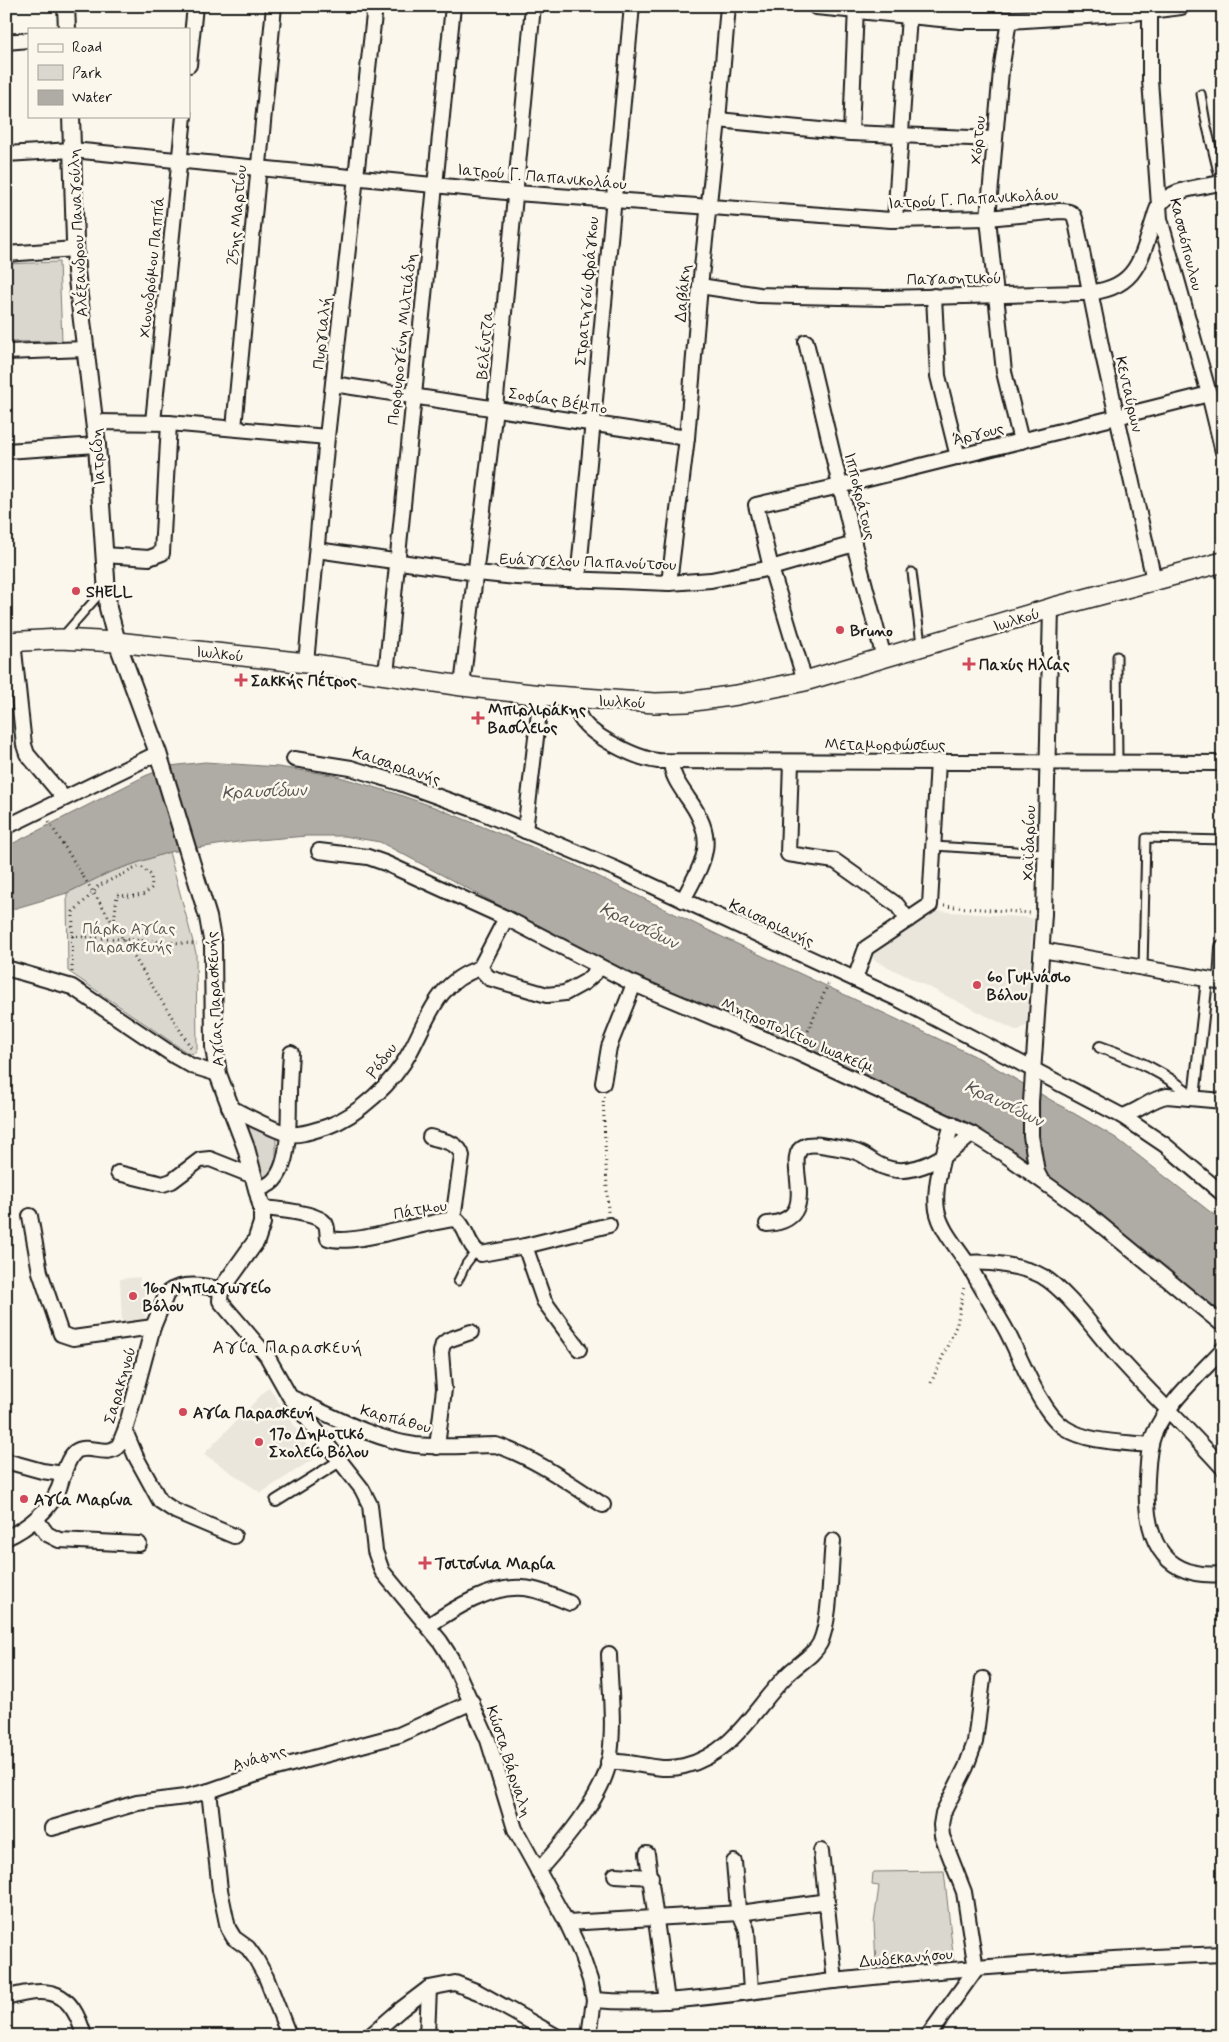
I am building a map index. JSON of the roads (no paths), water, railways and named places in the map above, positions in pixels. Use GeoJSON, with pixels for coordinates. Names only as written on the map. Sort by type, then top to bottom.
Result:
{"type":"FeatureCollection","features":[{"type":"Feature","properties":{"kind":"main road","name":"Ιωλκού"},"geometry":{"type":"LineString","coordinates":[[10,642],[60,639],[117,642],[306,663],[462,686],[578,699],[655,703],[687,702],[736,695],[805,681],[1052,608],[1223,562]]}},
{"type":"Feature","properties":{"kind":"street"},"geometry":{"type":"LineString","coordinates":[[66,6],[67,28]]}},
{"type":"Feature","properties":{"kind":"street"},"geometry":{"type":"LineString","coordinates":[[190,50],[195,6]]}},
{"type":"Feature","properties":{"kind":"street","name":"25ης Μαρτίου"},"geometry":{"type":"LineString","coordinates":[[234,428],[274,6]]}},
{"type":"Feature","properties":{"kind":"street","name":"Πυργιαλή"},"geometry":{"type":"LineString","coordinates":[[306,663],[327,437],[375,6]]}},
{"type":"Feature","properties":{"kind":"street","name":"Πορφυρογένη Μιλτιάδη"},"geometry":{"type":"LineString","coordinates":[[386,675],[434,185],[454,6]]}},
{"type":"Feature","properties":{"kind":"street","name":"Βελέντζα"},"geometry":{"type":"LineString","coordinates":[[462,686],[496,408],[533,6]]}},
{"type":"Feature","properties":{"kind":"street","name":"Στρατηγού Φράγκου"},"geometry":{"type":"LineString","coordinates":[[578,580],[612,200],[632,6]]}},
{"type":"Feature","properties":{"kind":"street","name":"Δαβάκη"},"geometry":{"type":"LineString","coordinates":[[670,583],[687,438],[728,6]]}},
{"type":"Feature","properties":{"kind":"street"},"geometry":{"type":"LineString","coordinates":[[816,6],[961,20],[1010,20],[1061,12],[1150,10],[1181,6]]}},
{"type":"Feature","properties":{"kind":"street"},"geometry":{"type":"LineString","coordinates":[[850,133],[856,9]]}},
{"type":"Feature","properties":{"kind":"street","name":"Κασσιόπουλου"},"geometry":{"type":"LineString","coordinates":[[1150,10],[1150,80],[1161,226],[1209,394],[1223,452]]}},
{"type":"Feature","properties":{"kind":"street"},"geometry":{"type":"LineString","coordinates":[[895,220],[909,16]]}},
{"type":"Feature","properties":{"kind":"street","name":"Χόρτου"},"geometry":{"type":"LineString","coordinates":[[1010,20],[994,139],[988,218],[1007,386],[1021,441]]}},
{"type":"Feature","properties":{"kind":"street"},"geometry":{"type":"LineString","coordinates":[[6,42],[28,40]]}},
{"type":"Feature","properties":{"kind":"street","name":"Αλέξανδρου Παναγούλη"},"geometry":{"type":"LineString","coordinates":[[71,118],[75,249],[85,349]]}},
{"type":"Feature","properties":{"kind":"street","name":"Χιονοδρόμου Παππά"},"geometry":{"type":"LineString","coordinates":[[153,422],[184,118]]}},
{"type":"Feature","properties":{"kind":"street"},"geometry":{"type":"LineString","coordinates":[[718,120],[850,133],[994,139]]}},
{"type":"Feature","properties":{"kind":"street","name":"Ιατρού Γ. Παπανικολάου"},"geometry":{"type":"LineString","coordinates":[[6,154],[72,150],[516,193],[895,220],[988,218],[1060,211],[1068,211],[1074,214]]}},
{"type":"Feature","properties":{"kind":"street"},"geometry":{"type":"LineString","coordinates":[[1158,206],[1165,199],[1181,192],[1222,188]]}},
{"type":"Feature","properties":{"kind":"street","name":"Παγασητικού"},"geometry":{"type":"LineString","coordinates":[[700,286],[759,294],[885,298],[1090,293],[1115,287],[1130,277],[1143,255],[1158,206]]}},
{"type":"Feature","properties":{"kind":"street","name":"Κενταύρων"},"geometry":{"type":"LineString","coordinates":[[1074,214],[1154,580]]}},
{"type":"Feature","properties":{"kind":"street"},"geometry":{"type":"LineString","coordinates":[[6,254],[75,249]]}},
{"type":"Feature","properties":{"kind":"street"},"geometry":{"type":"LineString","coordinates":[[934,296],[938,376],[958,457]]}},
{"type":"Feature","properties":{"kind":"street","name":"Ιπποκράτους"},"geometry":{"type":"LineString","coordinates":[[806,342],[854,544],[884,658]]}},
{"type":"Feature","properties":{"kind":"street"},"geometry":{"type":"LineString","coordinates":[[6,352],[85,349]]}},
{"type":"Feature","properties":{"kind":"street","name":"Ιατρίδη"},"geometry":{"type":"LineString","coordinates":[[85,349],[97,445],[105,587],[108,608],[117,642]]}},
{"type":"Feature","properties":{"kind":"street","name":"Σοφίας Βέμπο"},"geometry":{"type":"LineString","coordinates":[[333,384],[687,438]]}},
{"type":"Feature","properties":{"kind":"street","name":"Άργους"},"geometry":{"type":"LineString","coordinates":[[771,568],[756,505],[840,486],[1209,394]]}},
{"type":"Feature","properties":{"kind":"street"},"geometry":{"type":"LineString","coordinates":[[95,422],[169,423],[327,437]]}},
{"type":"Feature","properties":{"kind":"street"},"geometry":{"type":"LineString","coordinates":[[104,555],[149,558],[162,553],[169,423]]}},
{"type":"Feature","properties":{"kind":"street"},"geometry":{"type":"LineString","coordinates":[[6,451],[97,445]]}},
{"type":"Feature","properties":{"kind":"street","name":"Ευάγγελου Παπανούτσου"},"geometry":{"type":"LineString","coordinates":[[317,550],[477,573],[578,580],[670,583],[711,580],[771,568],[854,544]]}},
{"type":"Feature","properties":{"kind":"street"},"geometry":{"type":"LineString","coordinates":[[771,568],[805,681]]}},
{"type":"Feature","properties":{"kind":"street","name":"Χαϊδαρίου"},"geometry":{"type":"LineString","coordinates":[[1038,1175],[1031,1136],[1044,914],[1052,608]]}},
{"type":"Feature","properties":{"kind":"street"},"geometry":{"type":"LineString","coordinates":[[10,642],[24,745],[27,754],[64,798]]}},
{"type":"Feature","properties":{"kind":"street","name":"Αγίας Παρασκευής"},"geometry":{"type":"LineString","coordinates":[[117,642],[159,758],[208,917],[213,945],[214,1047],[218,1074],[246,1148],[262,1208],[262,1223],[256,1241],[221,1290]]}},
{"type":"Feature","properties":{"kind":"street"},"geometry":{"type":"LineString","coordinates":[[525,831],[541,695]]}},
{"type":"Feature","properties":{"kind":"street","name":"Μεταμορφώσεως"},"geometry":{"type":"LineString","coordinates":[[578,699],[578,712],[581,717],[604,738],[641,758],[671,762],[1223,763]]}},
{"type":"Feature","properties":{"kind":"street"},"geometry":{"type":"LineString","coordinates":[[6,827],[64,798],[159,758]]}},
{"type":"Feature","properties":{"kind":"street","name":"Καισαριανής"},"geometry":{"type":"LineString","coordinates":[[294,759],[332,764],[378,776],[454,802],[683,900],[898,999],[1034,1074],[1122,1116],[1164,1145],[1223,1194]]}},
{"type":"Feature","properties":{"kind":"street"},"geometry":{"type":"LineString","coordinates":[[855,979],[866,948],[930,905],[938,761]]}},
{"type":"Feature","properties":{"kind":"street"},"geometry":{"type":"LineString","coordinates":[[671,762],[675,778],[702,822],[706,841],[703,860],[683,900]]}},
{"type":"Feature","properties":{"kind":"street"},"geometry":{"type":"LineString","coordinates":[[791,762],[788,854],[835,861],[897,905],[908,920]]}},
{"type":"Feature","properties":{"kind":"street","name":"Μητροπολίτου Ιωακείμ"},"geometry":{"type":"LineString","coordinates":[[319,851],[359,856],[385,863],[506,918],[634,984],[798,1053],[972,1134],[1038,1175],[1223,1325]]}},
{"type":"Feature","properties":{"kind":"street"},"geometry":{"type":"LineString","coordinates":[[506,918],[480,968],[489,978],[546,995],[554,995],[565,993],[585,982],[600,968]]}},
{"type":"Feature","properties":{"kind":"street"},"geometry":{"type":"LineString","coordinates":[[1194,1098],[1223,947]]}},
{"type":"Feature","properties":{"kind":"street"},"geometry":{"type":"LineString","coordinates":[[1042,950],[1217,981]]}},
{"type":"Feature","properties":{"kind":"street"},"geometry":{"type":"LineString","coordinates":[[6,968],[72,987],[176,1057],[192,1066],[218,1074]]}},
{"type":"Feature","properties":{"kind":"street","name":"Ρόδου"},"geometry":{"type":"LineString","coordinates":[[289,1134],[302,1133],[330,1125],[343,1120],[364,1106],[401,1065],[409,1053],[430,1008],[447,988],[470,972],[480,968]]}},
{"type":"Feature","properties":{"kind":"street"},"geometry":{"type":"LineString","coordinates":[[603,1083],[609,1047],[634,984]]}},
{"type":"Feature","properties":{"kind":"street"},"geometry":{"type":"LineString","coordinates":[[1100,1047],[1134,1059],[1181,1086],[1194,1098]]}},
{"type":"Feature","properties":{"kind":"street"},"geometry":{"type":"LineString","coordinates":[[118,1173],[163,1184],[172,1181],[200,1160],[210,1159],[265,1188],[275,1181],[285,1156],[289,1134],[291,1053]]}},
{"type":"Feature","properties":{"kind":"street"},"geometry":{"type":"LineString","coordinates":[[1122,1116],[1131,1114],[1158,1097],[1223,1101]]}},
{"type":"Feature","properties":{"kind":"street"},"geometry":{"type":"LineString","coordinates":[[230,1107],[289,1134]]}},
{"type":"Feature","properties":{"kind":"street"},"geometry":{"type":"LineString","coordinates":[[952,1124],[940,1172],[937,1208],[944,1228],[1005,1328],[1044,1403],[1057,1422],[1066,1429],[1093,1438],[1150,1445]]}},
{"type":"Feature","properties":{"kind":"street"},"geometry":{"type":"LineString","coordinates":[[767,1224],[778,1224],[787,1219],[798,1202],[799,1180],[795,1159],[800,1149],[805,1145],[837,1147],[860,1154],[874,1163],[892,1170],[918,1168],[954,1150],[972,1134]]}},
{"type":"Feature","properties":{"kind":"street"},"geometry":{"type":"LineString","coordinates":[[430,1137],[454,1144],[460,1149],[462,1156],[453,1219]]}},
{"type":"Feature","properties":{"kind":"street","name":"Πάτμου"},"geometry":{"type":"LineString","coordinates":[[262,1208],[298,1212],[322,1221],[326,1225],[328,1238],[334,1240],[363,1238],[453,1219],[461,1223],[476,1251]]}},
{"type":"Feature","properties":{"kind":"street"},"geometry":{"type":"LineString","coordinates":[[30,1216],[40,1272],[62,1334],[73,1338],[153,1328]]}},
{"type":"Feature","properties":{"kind":"street"},"geometry":{"type":"LineString","coordinates":[[476,1251],[481,1254],[525,1246],[609,1225]]}},
{"type":"Feature","properties":{"kind":"street"},"geometry":{"type":"LineString","coordinates":[[525,1246],[544,1302],[579,1349]]}},
{"type":"Feature","properties":{"kind":"street"},"geometry":{"type":"LineString","coordinates":[[967,1263],[1017,1268],[1040,1275],[1049,1280],[1117,1356],[1223,1468]]}},
{"type":"Feature","properties":{"kind":"street","name":"Σαρακηνού"},"geometry":{"type":"LineString","coordinates":[[6,1538],[36,1519],[52,1499],[75,1452],[81,1449],[113,1450],[118,1446],[125,1431],[163,1298],[170,1290],[198,1286],[221,1290]]}},
{"type":"Feature","properties":{"kind":"street","name":"Κώστα Βάρναλη"},"geometry":{"type":"LineString","coordinates":[[221,1290],[220,1301],[267,1356],[290,1397],[362,1489],[370,1505],[375,1551],[382,1571],[428,1626],[451,1658],[488,1740],[510,1818],[567,1923],[586,1968],[594,2000],[589,2036]]}},
{"type":"Feature","properties":{"kind":"street"},"geometry":{"type":"LineString","coordinates":[[437,1447],[444,1389],[441,1352],[443,1344],[448,1340],[471,1332]]}},
{"type":"Feature","properties":{"kind":"street"},"geometry":{"type":"LineString","coordinates":[[1223,1349],[1169,1409],[1154,1433],[1150,1445],[1147,1514],[1152,1534],[1159,1550],[1173,1563],[1189,1571],[1223,1574]]}},
{"type":"Feature","properties":{"kind":"street","name":"Καρπάθου"},"geometry":{"type":"LineString","coordinates":[[290,1397],[352,1425],[412,1444],[437,1447],[496,1445],[504,1447],[534,1460],[604,1505]]}},
{"type":"Feature","properties":{"kind":"street"},"geometry":{"type":"LineString","coordinates":[[125,1431],[136,1457],[160,1501],[175,1512],[234,1536]]}},
{"type":"Feature","properties":{"kind":"street"},"geometry":{"type":"LineString","coordinates":[[276,1501],[340,1460]]}},
{"type":"Feature","properties":{"kind":"street"},"geometry":{"type":"LineString","coordinates":[[6,1461],[42,1471],[64,1474]]}},
{"type":"Feature","properties":{"kind":"street"},"geometry":{"type":"LineString","coordinates":[[36,1519],[47,1534],[59,1540],[139,1544]]}},
{"type":"Feature","properties":{"kind":"street"},"geometry":{"type":"LineString","coordinates":[[608,1762],[626,1762],[669,1768],[684,1766],[715,1754],[732,1740],[787,1675],[817,1648],[821,1641],[826,1614],[832,1541]]}},
{"type":"Feature","properties":{"kind":"street"},"geometry":{"type":"LineString","coordinates":[[428,1626],[463,1604],[510,1588],[534,1590],[570,1603]]}},
{"type":"Feature","properties":{"kind":"street"},"geometry":{"type":"LineString","coordinates":[[538,1871],[571,1831],[594,1797],[603,1779],[608,1762],[612,1724],[609,1654]]}},
{"type":"Feature","properties":{"kind":"street"},"geometry":{"type":"LineString","coordinates":[[928,2036],[976,1969],[964,1892],[944,1842],[941,1825],[943,1813],[966,1767],[975,1742],[984,1680]]}},
{"type":"Feature","properties":{"kind":"street","name":"Ανάφης"},"geometry":{"type":"LineString","coordinates":[[52,1828],[137,1803],[185,1797],[209,1791],[269,1770],[399,1735],[472,1702]]}},
{"type":"Feature","properties":{"kind":"street"},"geometry":{"type":"LineString","coordinates":[[209,1791],[219,1881],[228,1928],[234,1938],[248,1948],[256,1959],[289,2036]]}},
{"type":"Feature","properties":{"kind":"street"},"geometry":{"type":"LineString","coordinates":[[822,1851],[834,1981]]}},
{"type":"Feature","properties":{"kind":"street"},"geometry":{"type":"LineString","coordinates":[[648,1854],[667,2001]]}},
{"type":"Feature","properties":{"kind":"street"},"geometry":{"type":"LineString","coordinates":[[734,1862],[737,1904],[746,1926],[751,1991]]}},
{"type":"Feature","properties":{"kind":"street"},"geometry":{"type":"LineString","coordinates":[[615,1875],[651,1877]]}},
{"type":"Feature","properties":{"kind":"street"},"geometry":{"type":"LineString","coordinates":[[567,1923],[740,1913],[828,1901]]}},
{"type":"Feature","properties":{"kind":"street","name":"Δωδεκανήσου"},"geometry":{"type":"LineString","coordinates":[[594,2000],[628,2003],[667,2001],[834,1981],[1096,1959],[1223,1954]]}},
{"type":"Feature","properties":{"kind":"street"},"geometry":{"type":"LineString","coordinates":[[370,2036],[429,1988],[448,1984],[462,1985],[478,1992],[556,2036]]}},
{"type":"Feature","properties":{"kind":"street"},"geometry":{"type":"LineString","coordinates":[[427,2036],[429,1988]]}},
{"type":"Feature","properties":{"kind":"street"},"geometry":{"type":"LineString","coordinates":[[6,1998],[23,1993],[43,1991],[58,1995],[70,2004],[76,2012],[84,2036]]}},
{"type":"Feature","properties":{"kind":"lane"},"geometry":{"type":"LineString","coordinates":[[1201,94],[1222,188]]}},
{"type":"Feature","properties":{"kind":"lane"},"geometry":{"type":"LineString","coordinates":[[912,572],[922,647]]}},
{"type":"Feature","properties":{"kind":"lane"},"geometry":{"type":"LineString","coordinates":[[60,639],[105,587]]}},
{"type":"Feature","properties":{"kind":"lane"},"geometry":{"type":"LineString","coordinates":[[1117,656],[1118,762]]}},
{"type":"Feature","properties":{"kind":"lane"},"geometry":{"type":"LineString","coordinates":[[1143,968],[1146,838],[1223,840]]}},
{"type":"Feature","properties":{"kind":"lane"},"geometry":{"type":"LineString","coordinates":[[934,846],[1046,853]]}},
{"type":"Feature","properties":{"kind":"lane"},"geometry":{"type":"LineString","coordinates":[[458,1281],[466,1264],[476,1251]]}},
{"type":"Feature","properties":{"kind":"water","name":"Κραυσίδων"},"geometry":{"type":"Polygon","coordinates":[[[205,762],[278,767],[333,775],[437,808],[571,863],[718,935],[979,1058],[1116,1138],[1223,1222],[1223,1313],[1042,1172],[933,1111],[746,1023],[585,951],[380,842],[344,836],[307,836],[245,841],[169,852],[110,872],[67,893],[6,911],[6,847],[145,776],[170,766],[205,762]]]}},
{"type":"Feature","properties":{"kind":"place","name":"SHELL"},"geometry":{"type":"Point","coordinates":[76,591]}},
{"type":"Feature","properties":{"kind":"place","name":"Bruno"},"geometry":{"type":"Point","coordinates":[840,630]}},
{"type":"Feature","properties":{"kind":"place","name":"Παχύς Ηλίας"},"geometry":{"type":"Point","coordinates":[969,664]}},
{"type":"Feature","properties":{"kind":"place","name":"Σακκής Πέτρος"},"geometry":{"type":"Point","coordinates":[241,680]}},
{"type":"Feature","properties":{"kind":"place","name":"Μπιρλιράκης Βασίλειος"},"geometry":{"type":"Point","coordinates":[478,718]}},
{"type":"Feature","properties":{"kind":"place","name":"6ο Γυμνάσιο Βόλου"},"geometry":{"type":"Point","coordinates":[977,985]}},
{"type":"Feature","properties":{"kind":"place","name":"16ο Νηπιαγωγείο Βόλου"},"geometry":{"type":"Point","coordinates":[133,1296]}},
{"type":"Feature","properties":{"kind":"place","name":"Αγία Παρασκευή"},"geometry":{"type":"Point","coordinates":[183,1412]}},
{"type":"Feature","properties":{"kind":"place","name":"17ο Δημοτικό Σχολείο Βόλου"},"geometry":{"type":"Point","coordinates":[259,1442]}},
{"type":"Feature","properties":{"kind":"place","name":"Αγία Μαρίνα"},"geometry":{"type":"Point","coordinates":[24,1499]}},
{"type":"Feature","properties":{"kind":"place","name":"Τσιτσίνια Μαρία"},"geometry":{"type":"Point","coordinates":[425,1563]}},
{"type":"Feature","properties":{"kind":"district","name":"Αγία Παρασκευή"},"geometry":{"type":"Point","coordinates":[288,1347]}},
{"type":"Feature","properties":{"kind":"park label","name":"Πάρκο Αγίας Παρασκευής"},"geometry":{"type":"Point","coordinates":[129,937]}}]}
